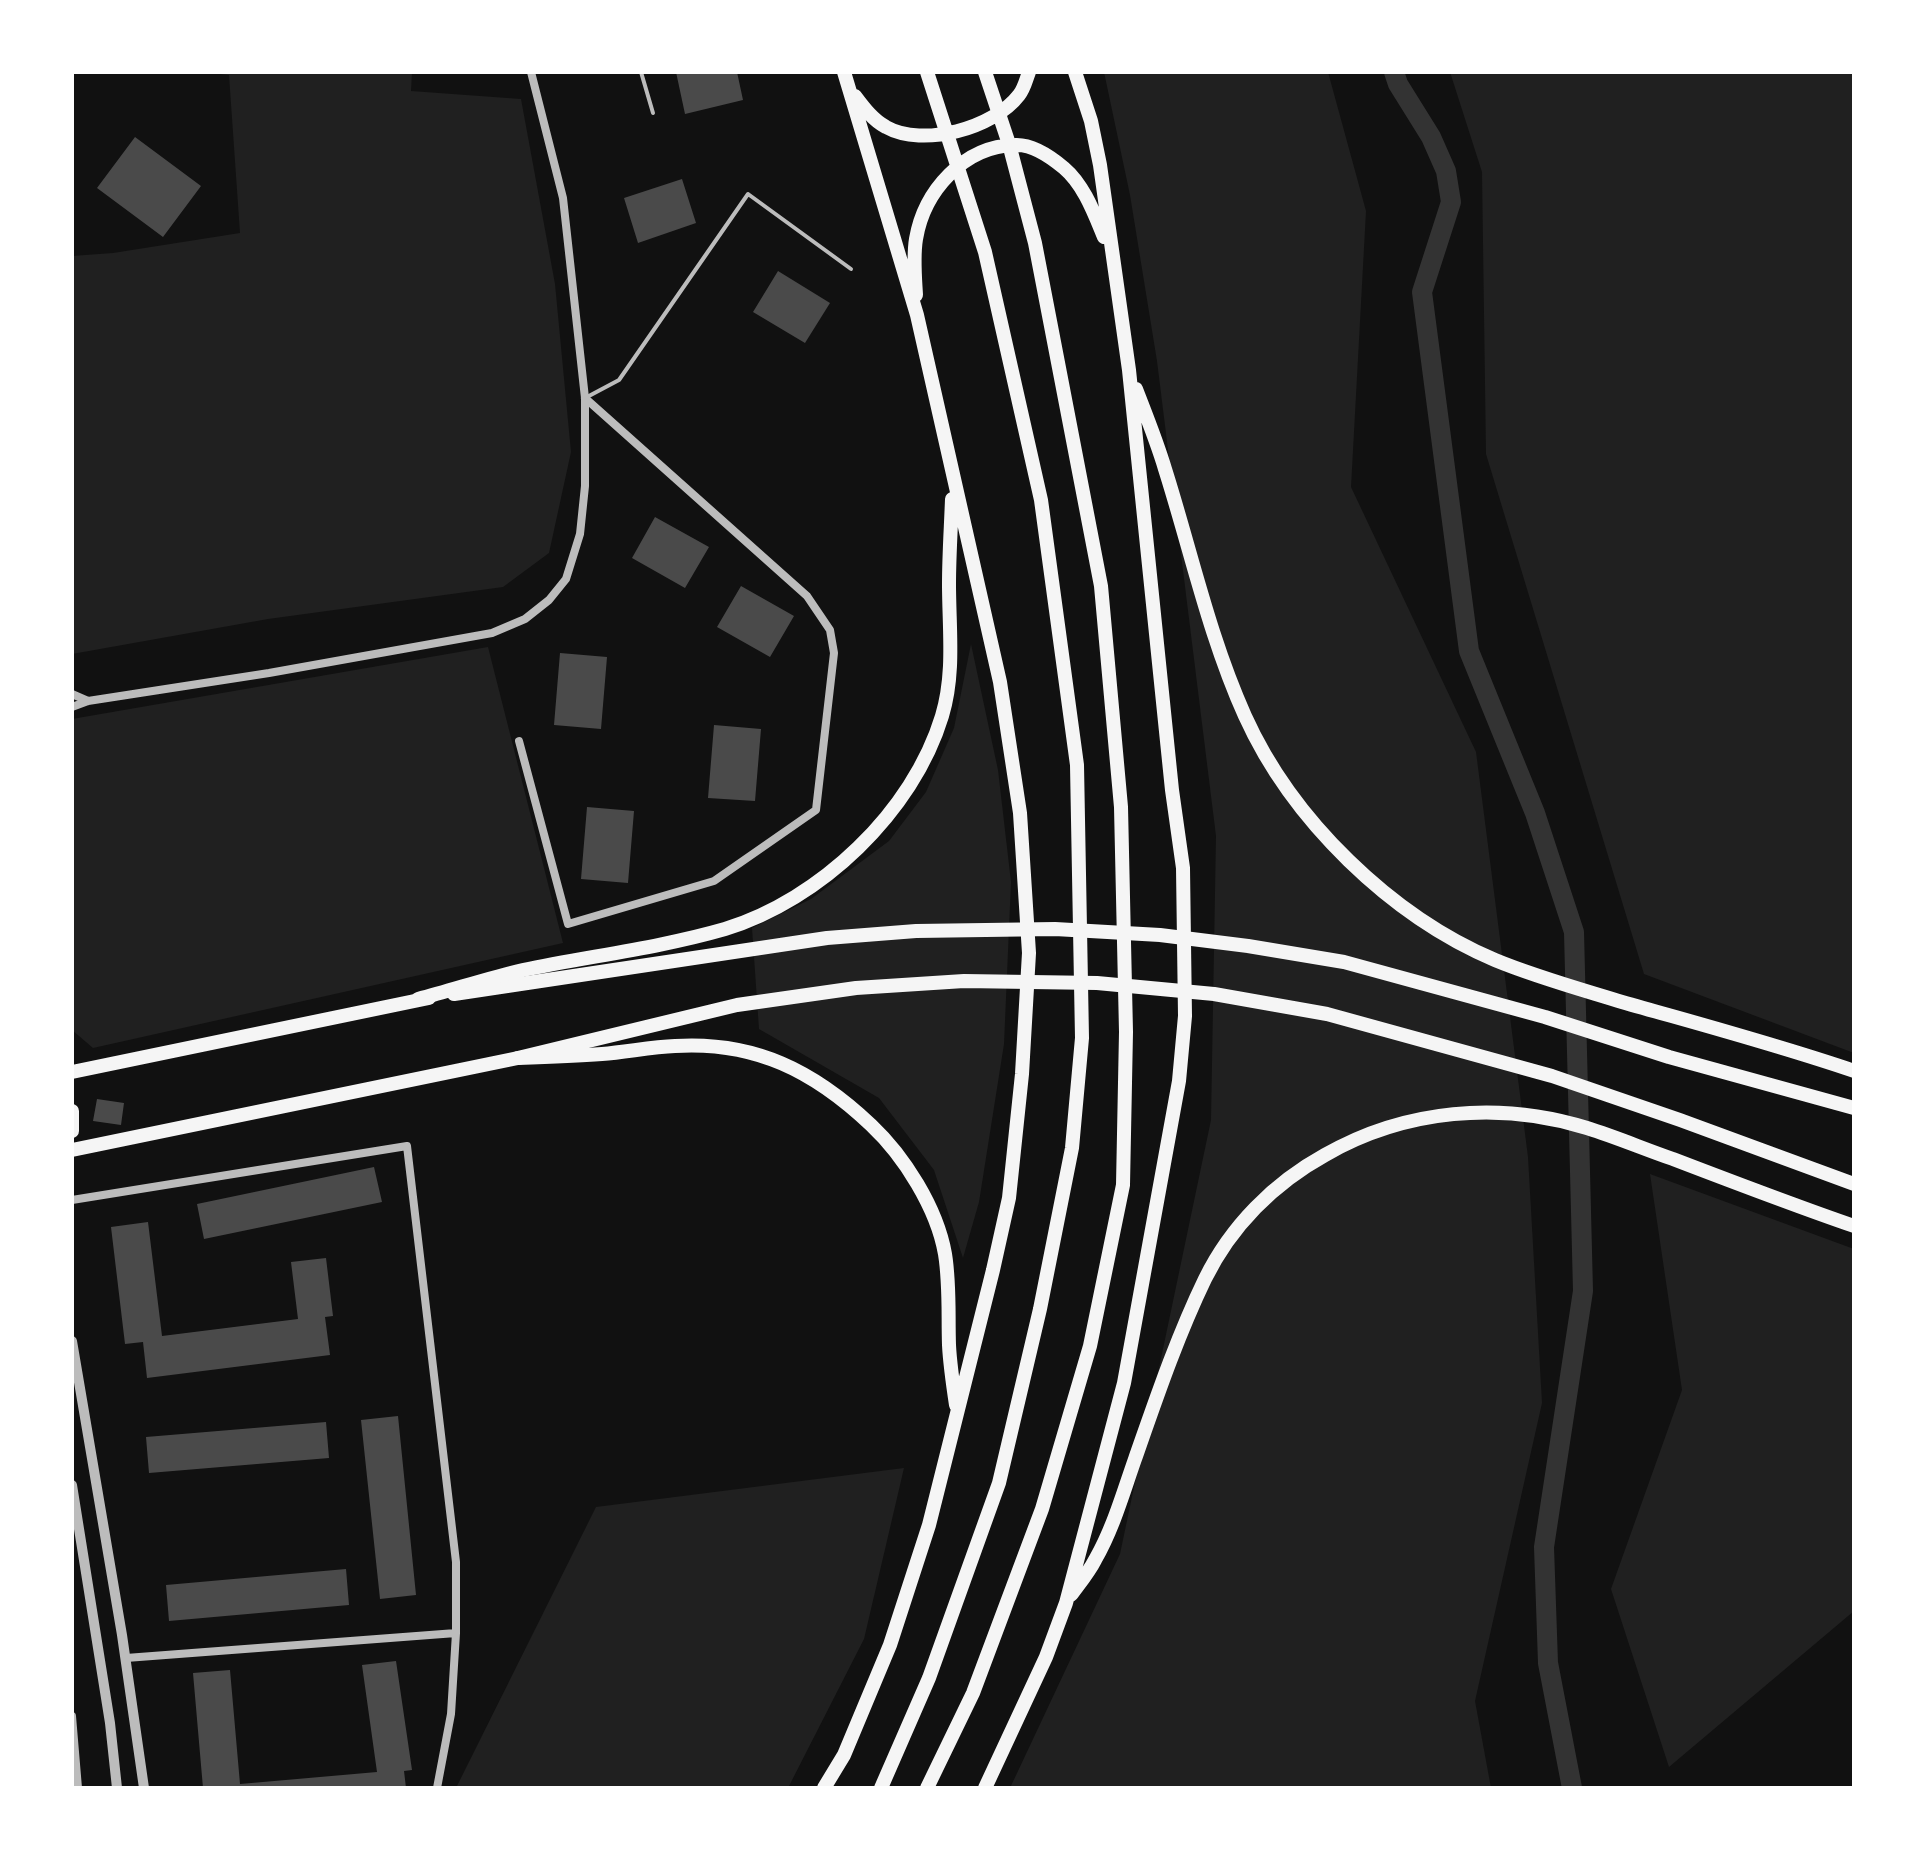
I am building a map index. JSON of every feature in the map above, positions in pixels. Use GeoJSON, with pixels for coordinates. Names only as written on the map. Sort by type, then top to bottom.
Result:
{"type":"FeatureCollection","features":[{"type":"Feature","properties":{"kind":"main road"},"geometry":{"type":"LineString","coordinates":[[824,1788],[844,1755],[890,1645],[929,1525],[957,1417],[1009,1198],[1022,1074],[1029,953],[1024,855],[1011,745],[981,593],[952,479],[917,315],[844,72]]}},
{"type":"Feature","properties":{"kind":"main road"},"geometry":{"type":"LineString","coordinates":[[927,1788],[973,1693],[1037,1523],[1090,1346],[1123,1185],[1126,956],[1121,807],[1101,586],[1035,243],[1009,144],[985,72]]}},
{"type":"Feature","properties":{"kind":"main road"},"geometry":{"type":"LineString","coordinates":[[850,89],[866,111],[885,127],[926,137],[953,133],[1008,108],[1021,93],[1029,72]]}},
{"type":"Feature","properties":{"kind":"main road"},"geometry":{"type":"LineString","coordinates":[[985,1788],[1046,1657],[1066,1603],[1124,1383],[1179,1081],[1185,1016],[1183,868],[1172,790],[1129,370],[1091,121],[1075,72]]}},
{"type":"Feature","properties":{"kind":"main road"},"geometry":{"type":"LineString","coordinates":[[881,1788],[929,1678],[999,1483],[1040,1309],[1072,1148],[1082,1038],[1077,765],[1043,516],[985,252],[927,74]]}},
{"type":"Feature","properties":{"kind":"main road"},"geometry":{"type":"LineString","coordinates":[[917,315],[916,238],[928,204],[944,177],[988,150],[1016,145],[1026,147],[1066,170],[1089,203],[1112,255]]}},
{"type":"Feature","properties":{"kind":"main road"},"geometry":{"type":"LineString","coordinates":[[1129,370],[1165,468],[1191,561],[1234,690],[1260,748],[1299,806],[1346,858],[1428,924],[1494,960],[1568,986],[1854,1071]]}},
{"type":"Feature","properties":{"kind":"main road"},"geometry":{"type":"LineString","coordinates":[[418,999],[520,971],[727,928],[794,898],[876,832],[913,781],[942,715],[952,654],[949,586],[952,479]]}},
{"type":"Feature","properties":{"kind":"main road"},"geometry":{"type":"LineString","coordinates":[[72,1072],[418,999],[743,950],[827,938],[916,931],[1055,929],[1160,935],[1344,962],[1854,1108]]}},
{"type":"Feature","properties":{"kind":"main road"},"geometry":{"type":"LineString","coordinates":[[72,1150],[518,1058],[737,1005],[856,988],[964,981],[1097,983],[1214,994],[1327,1014],[1552,1076],[1854,1184]]}},
{"type":"Feature","properties":{"kind":"main road"},"geometry":{"type":"LineString","coordinates":[[518,1058],[677,1046],[749,1051],[802,1072],[843,1099],[883,1136],[916,1180],[945,1252],[950,1305],[949,1345],[957,1417]]}},
{"type":"Feature","properties":{"kind":"main road"},"geometry":{"type":"LineString","coordinates":[[72,1111],[72,1131]]}},
{"type":"Feature","properties":{"kind":"main road"},"geometry":{"type":"LineString","coordinates":[[1066,1603],[1095,1560],[1116,1513],[1145,1429],[1205,1278],[1235,1230],[1292,1174],[1340,1146],[1371,1132],[1435,1116],[1508,1112],[1541,1117],[1587,1128],[1854,1226]]}},
{"type":"Feature","properties":{"kind":"street"},"geometry":{"type":"LineString","coordinates":[[72,707],[88,701],[269,673],[492,633],[525,619],[549,600],[566,579],[580,534],[585,486],[585,398],[563,198],[531,72]]}},
{"type":"Feature","properties":{"kind":"street"},"geometry":{"type":"LineString","coordinates":[[519,741],[568,924],[714,881],[816,810],[834,653],[830,630],[807,596],[585,398]]}},
{"type":"Feature","properties":{"kind":"street"},"geometry":{"type":"LineString","coordinates":[[72,694],[88,701]]}},
{"type":"Feature","properties":{"kind":"street"},"geometry":{"type":"LineString","coordinates":[[72,1200],[407,1146],[456,1562],[451,1714],[437,1788]]}},
{"type":"Feature","properties":{"kind":"street"},"geometry":{"type":"LineString","coordinates":[[72,1341],[126,1658],[144,1788]]}},
{"type":"Feature","properties":{"kind":"street"},"geometry":{"type":"LineString","coordinates":[[72,1485],[110,1723],[117,1788]]}},
{"type":"Feature","properties":{"kind":"street"},"geometry":{"type":"LineString","coordinates":[[126,1658],[456,1633]]}},
{"type":"Feature","properties":{"kind":"street"},"geometry":{"type":"LineString","coordinates":[[72,1716],[78,1788]]}},
{"type":"Feature","properties":{"kind":"lane"},"geometry":{"type":"LineString","coordinates":[[641,72],[653,113]]}},
{"type":"Feature","properties":{"kind":"lane"},"geometry":{"type":"LineString","coordinates":[[585,398],[619,380],[748,194],[851,269]]}},
{"type":"Feature","properties":{"kind":"shaded area"},"geometry":{"type":"Polygon","coordinates":[[[204,72],[412,72],[411,91],[521,99],[555,284],[571,452],[549,553],[503,587],[268,619],[72,654],[72,256],[113,253],[240,233],[229,75],[204,72]]]}},
{"type":"Feature","properties":{"kind":"shaded area"},"geometry":{"type":"Polygon","coordinates":[[[1104,72],[1328,72],[1366,211],[1351,487],[1476,752],[1528,1157],[1542,1403],[1475,1701],[1491,1788],[1010,1788],[1120,1554],[1211,1120],[1216,836],[1157,361],[1130,195],[1104,72]]]}},
{"type":"Feature","properties":{"kind":"shaded area"},"geometry":{"type":"Polygon","coordinates":[[[1450,72],[1854,72],[1854,1053],[1644,974],[1486,454],[1482,172],[1450,72]]]}},
{"type":"Feature","properties":{"kind":"shaded area"},"geometry":{"type":"Polygon","coordinates":[[[971,644],[998,770],[1011,882],[1004,1044],[979,1202],[963,1258],[934,1170],[879,1098],[759,1029],[752,928],[811,899],[889,841],[926,792],[954,728],[971,644]]]}},
{"type":"Feature","properties":{"kind":"shaded area"},"geometry":{"type":"Polygon","coordinates":[[[488,647],[563,943],[93,1048],[72,1030],[72,719],[488,647]]]}},
{"type":"Feature","properties":{"kind":"shaded area"},"geometry":{"type":"Polygon","coordinates":[[[1650,1174],[1854,1249],[1854,1611],[1669,1767],[1611,1589],[1682,1390],[1650,1174]]]}},
{"type":"Feature","properties":{"kind":"shaded area"},"geometry":{"type":"Polygon","coordinates":[[[904,1468],[864,1639],[788,1788],[456,1788],[596,1507],[904,1468]]]}},
{"type":"Feature","properties":{"kind":"building"},"geometry":{"type":"Polygon","coordinates":[[[676,72],[737,72],[743,100],[685,114],[676,72]]]}},
{"type":"Feature","properties":{"kind":"building"},"geometry":{"type":"Polygon","coordinates":[[[135,137],[201,186],[163,237],[97,188],[135,137]]]}},
{"type":"Feature","properties":{"kind":"building"},"geometry":{"type":"Polygon","coordinates":[[[682,179],[696,223],[638,243],[624,198],[682,179]]]}},
{"type":"Feature","properties":{"kind":"building"},"geometry":{"type":"Polygon","coordinates":[[[778,271],[830,303],[805,343],[753,312],[778,271]]]}},
{"type":"Feature","properties":{"kind":"building"},"geometry":{"type":"Polygon","coordinates":[[[655,517],[709,547],[685,588],[632,558],[655,517]]]}},
{"type":"Feature","properties":{"kind":"building"},"geometry":{"type":"Polygon","coordinates":[[[741,586],[794,616],[770,657],[717,627],[741,586]]]}},
{"type":"Feature","properties":{"kind":"building"},"geometry":{"type":"Polygon","coordinates":[[[560,653],[607,657],[601,729],[554,725],[560,653]]]}},
{"type":"Feature","properties":{"kind":"building"},"geometry":{"type":"Polygon","coordinates":[[[714,725],[761,729],[755,801],[708,798],[714,725]]]}},
{"type":"Feature","properties":{"kind":"building"},"geometry":{"type":"Polygon","coordinates":[[[587,807],[634,811],[628,883],[581,879],[587,807]]]}},
{"type":"Feature","properties":{"kind":"building"},"geometry":{"type":"Polygon","coordinates":[[[97,1099],[124,1103],[121,1125],[93,1121],[97,1099]]]}},
{"type":"Feature","properties":{"kind":"building"},"geometry":{"type":"Polygon","coordinates":[[[374,1167],[382,1202],[204,1239],[197,1204],[374,1167]]]}},
{"type":"Feature","properties":{"kind":"building"},"geometry":{"type":"Polygon","coordinates":[[[148,1222],[162,1336],[298,1319],[291,1262],[326,1258],[333,1316],[325,1317],[330,1355],[147,1378],[143,1342],[125,1344],[111,1227],[148,1222]]]}},
{"type":"Feature","properties":{"kind":"building"},"geometry":{"type":"Polygon","coordinates":[[[398,1416],[416,1595],[380,1599],[361,1420],[398,1416]]]}},
{"type":"Feature","properties":{"kind":"building"},"geometry":{"type":"Polygon","coordinates":[[[326,1422],[329,1458],[149,1473],[146,1437],[326,1422]]]}},
{"type":"Feature","properties":{"kind":"building"},"geometry":{"type":"Polygon","coordinates":[[[346,1569],[349,1605],[169,1621],[166,1585],[346,1569]]]}},
{"type":"Feature","properties":{"kind":"building"},"geometry":{"type":"Polygon","coordinates":[[[396,1661],[412,1770],[404,1771],[406,1788],[203,1788],[193,1673],[230,1670],[240,1784],[377,1772],[362,1665],[396,1661]]]}},
{"type":"Feature","properties":{"kind":"waterway"},"geometry":{"type":"LineString","coordinates":[[1394,72],[1398,84],[1431,137],[1446,171],[1451,202],[1422,292],[1469,651],[1535,813],[1574,932],[1583,1291],[1544,1547],[1548,1663],[1572,1788]]}}]}
